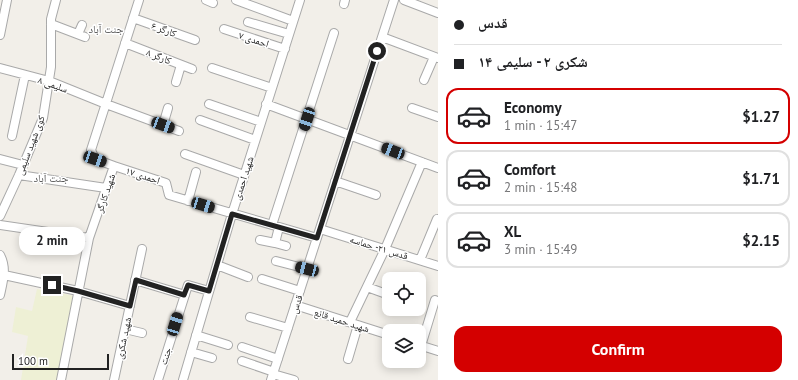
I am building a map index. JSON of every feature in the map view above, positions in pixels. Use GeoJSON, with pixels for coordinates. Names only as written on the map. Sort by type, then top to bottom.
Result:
{"type":"FeatureCollection","features":[{"type":"Feature","properties":{"kind":"street"},"geometry":{"type":"LineString","coordinates":[[0,35],[6,0]]}},
{"type":"Feature","properties":{"kind":"street","name":"کوی شهید سلیمی"},"geometry":{"type":"LineString","coordinates":[[0,216],[43,118],[51,67],[51,19],[56,0]]}},
{"type":"Feature","properties":{"kind":"street","name":"شهید کارگر"},"geometry":{"type":"LineString","coordinates":[[61,380],[89,238],[114,166],[95,159],[91,150],[139,0]]}},
{"type":"Feature","properties":{"kind":"street"},"geometry":{"type":"LineString","coordinates":[[236,0],[293,21]]}},
{"type":"Feature","properties":{"kind":"street","name":"شهید احمدی"},"geometry":{"type":"LineString","coordinates":[[183,380],[244,175],[300,0]]}},
{"type":"Feature","properties":{"kind":"street","name":"قدس"},"geometry":{"type":"LineString","coordinates":[[273,375],[394,0]]}},
{"type":"Feature","properties":{"kind":"street"},"geometry":{"type":"LineString","coordinates":[[404,0],[438,13]]}},
{"type":"Feature","properties":{"kind":"street","name":"کارگر ۶"},"geometry":{"type":"LineString","coordinates":[[133,18],[195,40]]}},
{"type":"Feature","properties":{"kind":"street"},"geometry":{"type":"LineString","coordinates":[[248,22],[289,34]]}},
{"type":"Feature","properties":{"kind":"street"},"geometry":{"type":"LineString","coordinates":[[51,24],[81,36],[82,25]]}},
{"type":"Feature","properties":{"kind":"street","name":"احمدی ۷"},"geometry":{"type":"LineString","coordinates":[[224,29],[284,49]]}},
{"type":"Feature","properties":{"kind":"street"},"geometry":{"type":"LineString","coordinates":[[275,243],[276,226],[334,33]]}},
{"type":"Feature","properties":{"kind":"street"},"geometry":{"type":"LineString","coordinates":[[382,37],[436,58],[424,80]]}},
{"type":"Feature","properties":{"kind":"street","name":"کارگر ۸"},"geometry":{"type":"LineString","coordinates":[[125,43],[192,69]]}},
{"type":"Feature","properties":{"kind":"street"},"geometry":{"type":"LineString","coordinates":[[176,82],[181,65]]}},
{"type":"Feature","properties":{"kind":"street","name":"سلیمی ۸"},"geometry":{"type":"LineString","coordinates":[[0,68],[49,82],[179,131]]}},
{"type":"Feature","properties":{"kind":"street"},"geometry":{"type":"LineString","coordinates":[[212,68],[272,88]]}},
{"type":"Feature","properties":{"kind":"street"},"geometry":{"type":"LineString","coordinates":[[12,136],[25,75]]}},
{"type":"Feature","properties":{"kind":"street"},"geometry":{"type":"LineString","coordinates":[[209,104],[261,122]]}},
{"type":"Feature","properties":{"kind":"street"},"geometry":{"type":"LineString","coordinates":[[266,104],[438,168]]}},
{"type":"Feature","properties":{"kind":"street"},"geometry":{"type":"LineString","coordinates":[[163,125],[168,108]]}},
{"type":"Feature","properties":{"kind":"street"},"geometry":{"type":"LineString","coordinates":[[412,108],[438,117]]}},
{"type":"Feature","properties":{"kind":"street"},"geometry":{"type":"LineString","coordinates":[[200,120],[255,140]]}},
{"type":"Feature","properties":{"kind":"street"},"geometry":{"type":"LineString","coordinates":[[185,154],[244,175]]}},
{"type":"Feature","properties":{"kind":"street"},"geometry":{"type":"LineString","coordinates":[[0,159],[23,165]]}},
{"type":"Feature","properties":{"kind":"street"},"geometry":{"type":"LineString","coordinates":[[350,322],[385,249],[422,162]]}},
{"type":"Feature","properties":{"kind":"street","name":"احمدی ۱۷"},"geometry":{"type":"LineString","coordinates":[[114,166],[166,183],[169,195],[317,238]]}},
{"type":"Feature","properties":{"kind":"street"},"geometry":{"type":"LineString","coordinates":[[188,201],[196,172]]}},
{"type":"Feature","properties":{"kind":"street"},"geometry":{"type":"LineString","coordinates":[[19,175],[106,188]]}},
{"type":"Feature","properties":{"kind":"street"},"geometry":{"type":"LineString","coordinates":[[335,180],[376,195]]}},
{"type":"Feature","properties":{"kind":"street"},"geometry":{"type":"LineString","coordinates":[[420,260],[437,219]]}},
{"type":"Feature","properties":{"kind":"street"},"geometry":{"type":"LineString","coordinates":[[0,225],[89,238]]}},
{"type":"Feature","properties":{"kind":"street","name":"قدس ۲۱- حماسه"},"geometry":{"type":"LineString","coordinates":[[320,229],[438,266]]}},
{"type":"Feature","properties":{"kind":"street"},"geometry":{"type":"LineString","coordinates":[[260,240],[286,246]]}},
{"type":"Feature","properties":{"kind":"street","name":"شهید شکری"},"geometry":{"type":"LineString","coordinates":[[114,380],[142,249]]}},
{"type":"Feature","properties":{"kind":"street"},"geometry":{"type":"LineString","coordinates":[[0,255],[3,262],[4,275],[0,295]]}},
{"type":"Feature","properties":{"kind":"street"},"geometry":{"type":"LineString","coordinates":[[276,261],[307,269]]}},
{"type":"Feature","properties":{"kind":"street"},"geometry":{"type":"LineString","coordinates":[[217,265],[248,277]]}},
{"type":"Feature","properties":{"kind":"street"},"geometry":{"type":"LineString","coordinates":[[4,275],[78,291],[130,306]]}},
{"type":"Feature","properties":{"kind":"street"},"geometry":{"type":"LineString","coordinates":[[262,278],[300,291]]}},
{"type":"Feature","properties":{"kind":"street"},"geometry":{"type":"LineString","coordinates":[[136,280],[184,295],[188,285],[209,291]]}},
{"type":"Feature","properties":{"kind":"street"},"geometry":{"type":"LineString","coordinates":[[366,287],[382,293]]}},
{"type":"Feature","properties":{"kind":"street","name":"جنت"},"geometry":{"type":"LineString","coordinates":[[158,380],[184,295]]}},
{"type":"Feature","properties":{"kind":"street"},"geometry":{"type":"LineString","coordinates":[[426,327],[435,300]]}},
{"type":"Feature","properties":{"kind":"street","name":"شهید حمید قانع"},"geometry":{"type":"LineString","coordinates":[[296,305],[382,333]]}},
{"type":"Feature","properties":{"kind":"street"},"geometry":{"type":"LineString","coordinates":[[250,317],[288,328]]}},
{"type":"Feature","properties":{"kind":"street"},"geometry":{"type":"LineString","coordinates":[[348,358],[358,325]]}},
{"type":"Feature","properties":{"kind":"street"},"geometry":{"type":"LineString","coordinates":[[125,329],[142,333]]}},
{"type":"Feature","properties":{"kind":"street"},"geometry":{"type":"LineString","coordinates":[[196,335],[228,345]]}},
{"type":"Feature","properties":{"kind":"street"},"geometry":{"type":"LineString","coordinates":[[242,347],[278,359]]}},
{"type":"Feature","properties":{"kind":"street"},"geometry":{"type":"LineString","coordinates":[[426,347],[438,351]]}},
{"type":"Feature","properties":{"kind":"street"},"geometry":{"type":"LineString","coordinates":[[191,352],[212,358]]}},
{"type":"Feature","properties":{"kind":"street"},"geometry":{"type":"LineString","coordinates":[[242,361],[273,375],[294,380]]}},
{"type":"Feature","properties":{"kind":"green space"},"geometry":{"type":"Polygon","coordinates":[[[37,289],[75,296],[59,380],[21,380],[28,336],[12,332],[16,307],[32,311],[37,289]]]}},
{"type":"Feature","properties":{"kind":"district","name":"جنت آباد"},"geometry":{"type":"Point","coordinates":[106,29]}},
{"type":"Feature","properties":{"kind":"district","name":"جنت آباد"},"geometry":{"type":"Point","coordinates":[51,178]}},
{"type":"Feature","properties":{"kind":"route"},"geometry":{"type":"LineString","coordinates":[[52,285],[130,306],[136,280],[184,295],[188,285],[209,291],[232,214],[317,238],[377,51]]}}]}
